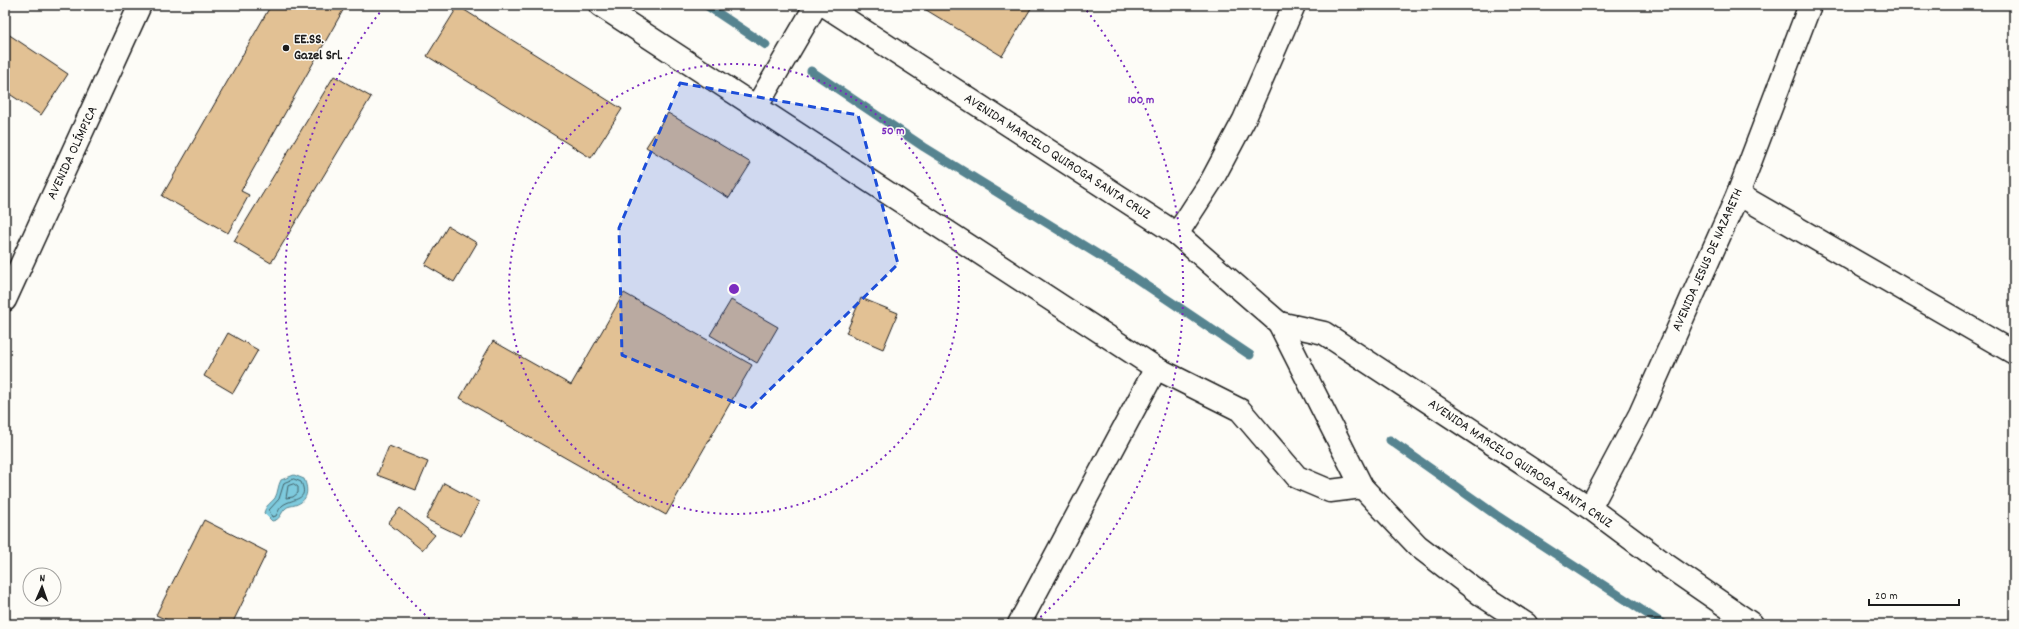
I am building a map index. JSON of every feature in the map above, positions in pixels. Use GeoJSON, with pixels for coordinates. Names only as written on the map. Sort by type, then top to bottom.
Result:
{"type":"FeatureCollection","features":[{"type":"Feature","properties":{"kind":"street","name":"AVENIDA OLÍMPICA"},"geometry":{"type":"LineString","coordinates":[[5,300],[140,5]]}},
{"type":"Feature","properties":{"kind":"street"},"geometry":{"type":"LineString","coordinates":[[600,5],[1156,368],[1240,410],[1297,477],[1330,490],[1362,487]]}},
{"type":"Feature","properties":{"kind":"street"},"geometry":{"type":"LineString","coordinates":[[756,106],[816,5]]}},
{"type":"Feature","properties":{"kind":"street","name":"AVENIDA MARCELO QUIROGA SANTA CRUZ"},"geometry":{"type":"LineString","coordinates":[[824,5],[1177,234],[1279,323],[1362,487],[1418,546],[1483,596],[1526,624]]}},
{"type":"Feature","properties":{"kind":"street"},"geometry":{"type":"LineString","coordinates":[[1177,234],[1212,180],[1244,120],[1294,5]]}},
{"type":"Feature","properties":{"kind":"street","name":"AVENIDA JESUS DE NAZARETH"},"geometry":{"type":"LineString","coordinates":[[1590,508],[1640,414],[1738,194],[1810,5]]}},
{"type":"Feature","properties":{"kind":"street"},"geometry":{"type":"LineString","coordinates":[[1738,194],[2014,353]]}},
{"type":"Feature","properties":{"kind":"street","name":"AVENIDA MARCELO QUIROGA SANTA CRUZ"},"geometry":{"type":"LineString","coordinates":[[1279,323],[1324,333],[1590,508],[1665,564],[1752,624]]}},
{"type":"Feature","properties":{"kind":"street"},"geometry":{"type":"LineString","coordinates":[[1019,624],[1156,368]]}},
{"type":"Feature","properties":{"kind":"highlighted area"},"geometry":{"type":"Polygon","coordinates":[[[680,83],[858,115],[898,264],[750,409],[622,355],[619,228],[680,83]]]}},
{"type":"Feature","properties":{"kind":"water"},"geometry":{"type":"Polygon","coordinates":[[[294,475],[304,479],[307,487],[305,498],[303,501],[295,505],[287,507],[279,518],[272,521],[264,513],[266,508],[275,498],[281,480],[294,475]]]}},
{"type":"Feature","properties":{"kind":"building"},"geometry":{"type":"Polygon","coordinates":[[[271,5],[346,5],[241,191],[249,195],[228,233],[162,196],[271,5]]]}},
{"type":"Feature","properties":{"kind":"building"},"geometry":{"type":"Polygon","coordinates":[[[918,5],[1033,5],[1002,56],[918,5]]]}},
{"type":"Feature","properties":{"kind":"building"},"geometry":{"type":"Polygon","coordinates":[[[458,6],[622,109],[591,158],[427,56],[458,6]]]}},
{"type":"Feature","properties":{"kind":"building"},"geometry":{"type":"Polygon","coordinates":[[[5,32],[68,74],[41,115],[5,91],[5,32]]]}},
{"type":"Feature","properties":{"kind":"building"},"geometry":{"type":"Polygon","coordinates":[[[334,76],[371,97],[271,263],[234,241],[334,76]]]}},
{"type":"Feature","properties":{"kind":"building"},"geometry":{"type":"Polygon","coordinates":[[[668,113],[751,163],[729,198],[646,147],[668,113]]]}},
{"type":"Feature","properties":{"kind":"building"},"geometry":{"type":"Polygon","coordinates":[[[448,226],[477,243],[454,282],[425,265],[448,226]]]}},
{"type":"Feature","properties":{"kind":"building"},"geometry":{"type":"Polygon","coordinates":[[[624,293],[752,365],[666,515],[460,398],[493,341],[571,385],[624,293]]]}},
{"type":"Feature","properties":{"kind":"building"},"geometry":{"type":"Polygon","coordinates":[[[861,298],[898,313],[883,349],[846,333],[861,298]]]}},
{"type":"Feature","properties":{"kind":"building"},"geometry":{"type":"Polygon","coordinates":[[[731,300],[778,327],[757,363],[710,335],[731,300]]]}},
{"type":"Feature","properties":{"kind":"building"},"geometry":{"type":"Polygon","coordinates":[[[228,333],[258,350],[233,393],[204,376],[228,333]]]}},
{"type":"Feature","properties":{"kind":"building"},"geometry":{"type":"Polygon","coordinates":[[[389,446],[428,462],[416,490],[377,475],[389,446]]]}},
{"type":"Feature","properties":{"kind":"building"},"geometry":{"type":"Polygon","coordinates":[[[444,483],[479,502],[461,536],[426,519],[444,483]]]}},
{"type":"Feature","properties":{"kind":"building"},"geometry":{"type":"Polygon","coordinates":[[[400,508],[435,535],[422,550],[388,523],[400,508]]]}},
{"type":"Feature","properties":{"kind":"building"},"geometry":{"type":"Polygon","coordinates":[[[204,520],[267,552],[232,624],[175,624],[156,615],[204,520]]]}},
{"type":"Feature","properties":{"kind":"waterway"},"geometry":{"type":"LineString","coordinates":[[706,5],[766,45]]}},
{"type":"Feature","properties":{"kind":"waterway"},"geometry":{"type":"LineString","coordinates":[[811,71],[924,147],[1128,273],[1250,355]]}},
{"type":"Feature","properties":{"kind":"waterway"},"geometry":{"type":"LineString","coordinates":[[1390,440],[1496,515],[1663,624]]}},
{"type":"Feature","properties":{"kind":"place","name":"EE.SS. Gazel Srl."},"geometry":{"type":"Point","coordinates":[286,48]}}]}
